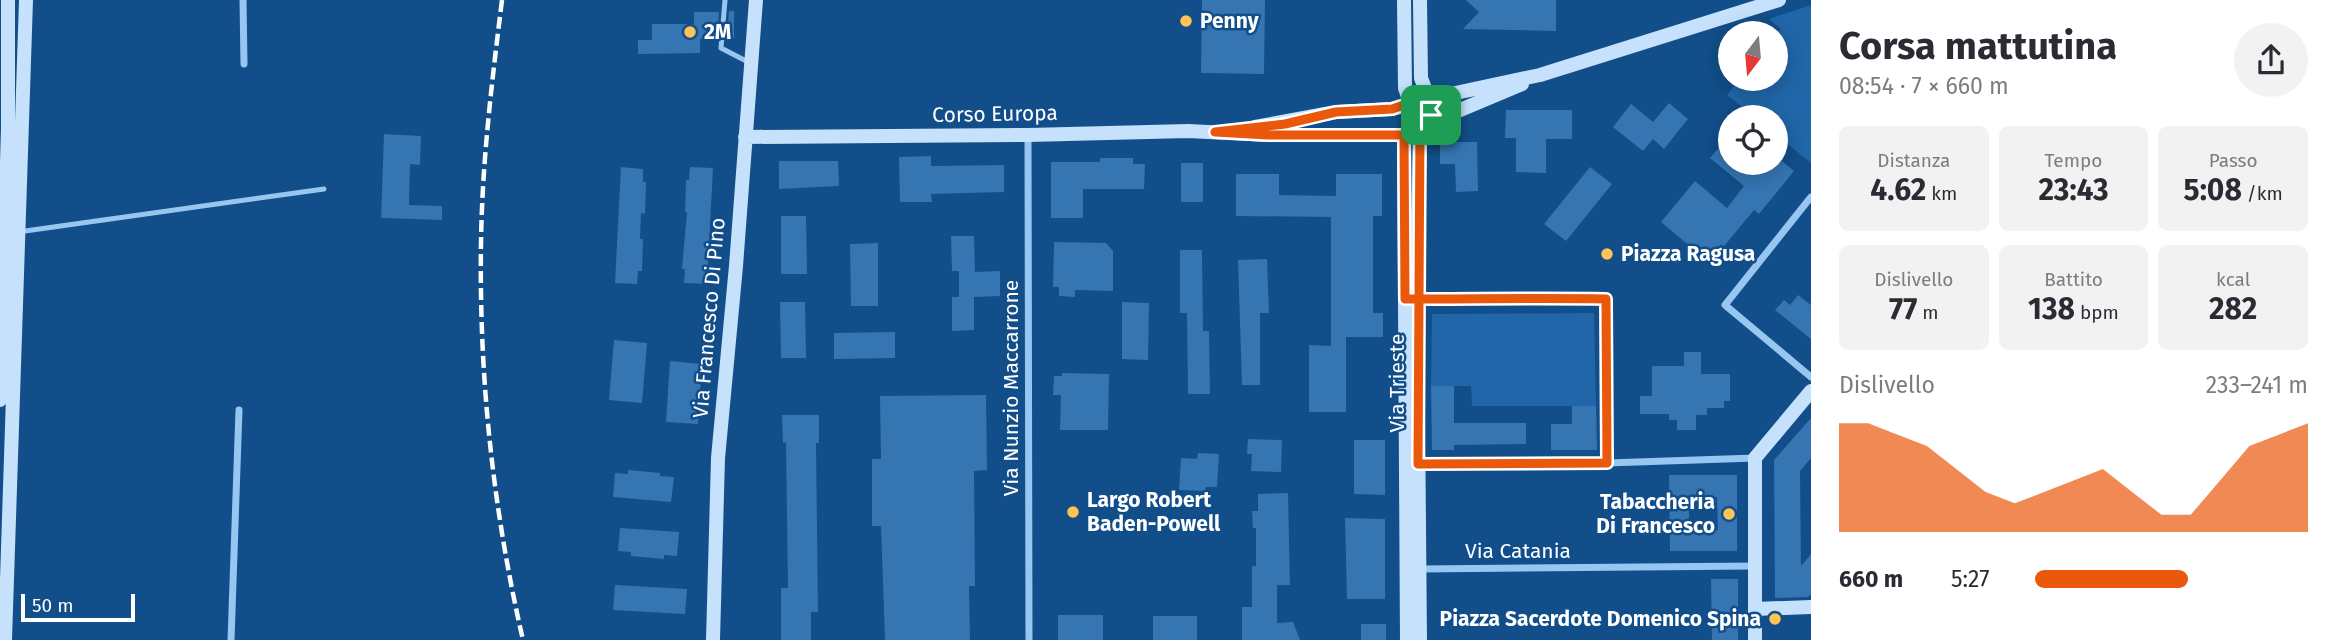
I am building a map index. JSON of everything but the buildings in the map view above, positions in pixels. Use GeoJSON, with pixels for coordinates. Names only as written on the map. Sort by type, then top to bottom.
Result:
{"type":"FeatureCollection","features":[{"type":"Feature","properties":{"kind":"street"},"geometry":{"type":"LineString","coordinates":[[5,640],[11,233],[8,0]]}},
{"type":"Feature","properties":{"kind":"street"},"geometry":{"type":"LineString","coordinates":[[0,400],[26,0]]}},
{"type":"Feature","properties":{"kind":"street"},"geometry":{"type":"LineString","coordinates":[[243,0],[244,64]]}},
{"type":"Feature","properties":{"kind":"street","name":"Via Francesco Di Pino"},"geometry":{"type":"LineString","coordinates":[[713,640],[718,458],[755,0]]}},
{"type":"Feature","properties":{"kind":"street"},"geometry":{"type":"LineString","coordinates":[[1404,0],[1405,88],[1409,113],[1415,119],[1453,113],[1540,75]]}},
{"type":"Feature","properties":{"kind":"street"},"geometry":{"type":"LineString","coordinates":[[1215,132],[1268,135],[1404,135],[1426,119],[1434,107],[1422,78],[1420,0]]}},
{"type":"Feature","properties":{"kind":"street"},"geometry":{"type":"LineString","coordinates":[[1215,132],[1285,124],[1336,112],[1392,109],[1408,102],[1418,93],[1429,96],[1540,75],[1779,0]]}},
{"type":"Feature","properties":{"kind":"street"},"geometry":{"type":"LineString","coordinates":[[1367,111],[1365,128],[1370,135]]}},
{"type":"Feature","properties":{"kind":"street","name":"Via Trieste"},"geometry":{"type":"LineString","coordinates":[[1411,299],[1426,119]]}},
{"type":"Feature","properties":{"kind":"street","name":"Corso Europa"},"geometry":{"type":"LineString","coordinates":[[745,137],[1215,132]]}},
{"type":"Feature","properties":{"kind":"street","name":"Via Nunzio Maccarrone"},"geometry":{"type":"LineString","coordinates":[[1028,135],[1029,640]]}},
{"type":"Feature","properties":{"kind":"street","name":"Via Trieste"},"geometry":{"type":"LineString","coordinates":[[1404,135],[1411,299],[1413,569],[1420,640]]}},
{"type":"Feature","properties":{"kind":"street"},"geometry":{"type":"LineString","coordinates":[[1811,197],[1725,304],[1811,377]]}},
{"type":"Feature","properties":{"kind":"street"},"geometry":{"type":"LineString","coordinates":[[1411,299],[1606,299],[1607,463]]}},
{"type":"Feature","properties":{"kind":"street"},"geometry":{"type":"LineString","coordinates":[[1755,640],[1755,458],[1811,391]]}},
{"type":"Feature","properties":{"kind":"street"},"geometry":{"type":"LineString","coordinates":[[231,640],[239,410]]}},
{"type":"Feature","properties":{"kind":"street"},"geometry":{"type":"LineString","coordinates":[[1412,465],[1755,458]]}},
{"type":"Feature","properties":{"kind":"street","name":"Via Catania"},"geometry":{"type":"LineString","coordinates":[[1413,569],[1755,566]]}},
{"type":"Feature","properties":{"kind":"street","name":"Via Trieste"},"geometry":{"type":"LineString","coordinates":[[1407,640],[1413,569]]}},
{"type":"Feature","properties":{"kind":"street"},"geometry":{"type":"LineString","coordinates":[[1755,609],[1811,607]]}},
{"type":"Feature","properties":{"kind":"lane"},"geometry":{"type":"LineString","coordinates":[[727,1],[721,48],[750,64]]}},
{"type":"Feature","properties":{"kind":"lane"},"geometry":{"type":"LineString","coordinates":[[11,233],[324,189]]}},
{"type":"Feature","properties":{"kind":"shaded area"},"geometry":{"type":"Polygon","coordinates":[[[1811,5],[1811,163],[1788,145],[1788,105],[1740,105],[1727,95],[1730,91],[1788,91],[1788,21],[1769,19],[1811,5]]]}},
{"type":"Feature","properties":{"kind":"shaded area"},"geometry":{"type":"Polygon","coordinates":[[[1594,313],[1596,406],[1472,406],[1471,386],[1431,386],[1432,314],[1594,313]]]}},
{"type":"Feature","properties":{"kind":"railway"},"geometry":{"type":"LineString","coordinates":[[502,0],[483,183],[482,344],[496,493],[523,640]]}},
{"type":"Feature","properties":{"kind":"place","name":"Penny"},"geometry":{"type":"Point","coordinates":[1186,21]}},
{"type":"Feature","properties":{"kind":"place","name":"2M"},"geometry":{"type":"Point","coordinates":[690,32]}},
{"type":"Feature","properties":{"kind":"place","name":"Piazza Ragusa"},"geometry":{"type":"Point","coordinates":[1607,254]}},
{"type":"Feature","properties":{"kind":"place","name":"Largo Robert Baden-Powell"},"geometry":{"type":"Point","coordinates":[1073,512]}},
{"type":"Feature","properties":{"kind":"place","name":"Tabaccheria Di Francesco"},"geometry":{"type":"Point","coordinates":[1729,514]}},
{"type":"Feature","properties":{"kind":"place","name":"Piazza Sacerdote Domenico Spina"},"geometry":{"type":"Point","coordinates":[1775,619]}},
{"type":"Feature","properties":{"kind":"route"},"geometry":{"type":"LineString","coordinates":[[1431,115],[1420,126],[1418,299],[1418,464],[1607,463],[1606,299],[1418,299],[1405,299],[1404,135],[1268,135],[1215,132],[1285,124],[1336,112],[1392,109],[1407,104],[1411,97],[1418,93],[1427,94],[1434,102],[1431,115]]}}]}
